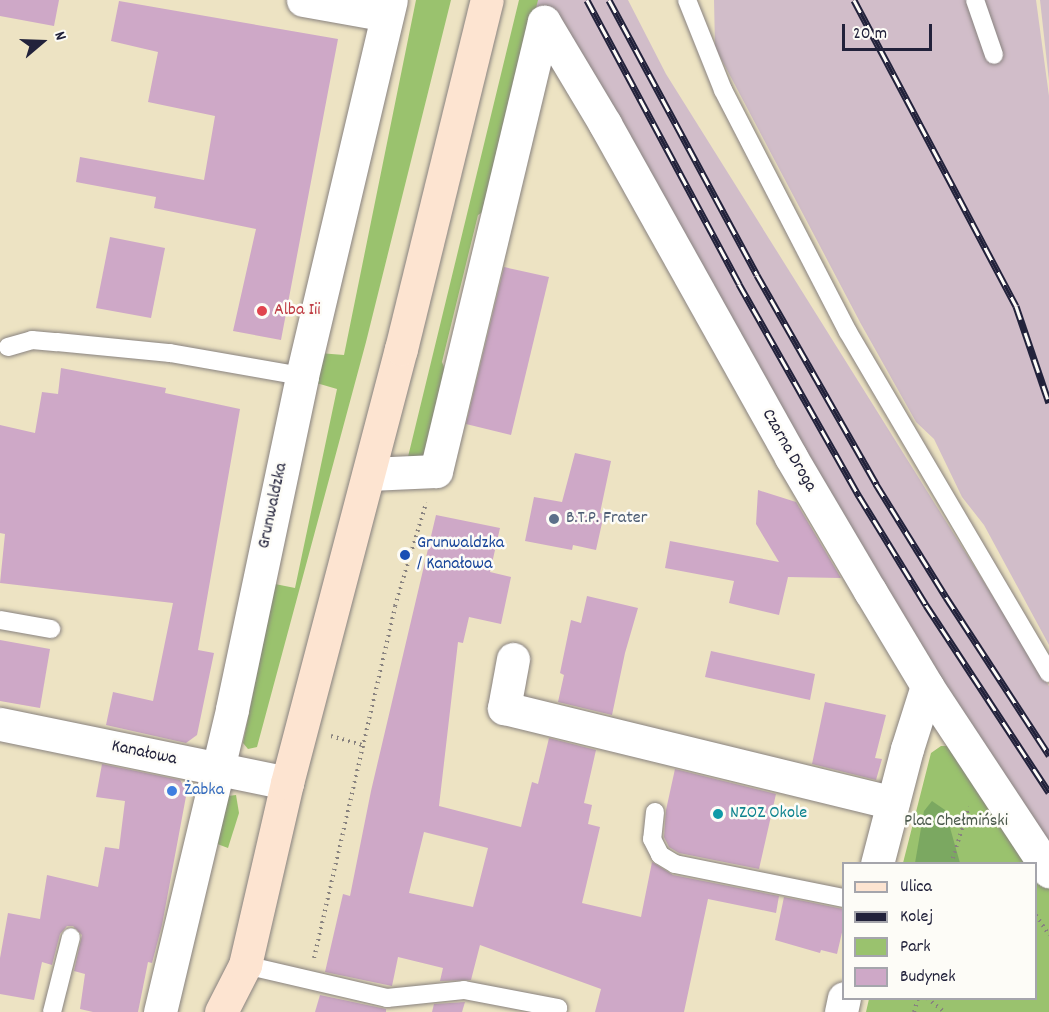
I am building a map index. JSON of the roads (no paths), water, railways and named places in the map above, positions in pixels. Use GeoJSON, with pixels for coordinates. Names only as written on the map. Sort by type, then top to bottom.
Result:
{"type":"FeatureCollection","features":[{"type":"Feature","properties":{"kind":"main road"},"geometry":{"type":"LineString","coordinates":[[241,1012],[242,970],[287,783],[369,474],[487,0]]}},
{"type":"Feature","properties":{"kind":"main road"},"geometry":{"type":"LineString","coordinates":[[221,1012],[242,970]]}},
{"type":"Feature","properties":{"kind":"street"},"geometry":{"type":"LineString","coordinates":[[303,0],[389,8]]}},
{"type":"Feature","properties":{"kind":"street","name":"Grunwaldzka"},"geometry":{"type":"LineString","coordinates":[[160,1012],[218,768],[302,376],[389,8]]}},
{"type":"Feature","properties":{"kind":"street","name":"Czarna Droga"},"geometry":{"type":"LineString","coordinates":[[369,474],[436,471],[544,22],[605,124],[791,457],[927,686],[1049,871]]}},
{"type":"Feature","properties":{"kind":"street"},"geometry":{"type":"LineString","coordinates":[[513,659],[504,708],[893,803]]}},
{"type":"Feature","properties":{"kind":"street"},"geometry":{"type":"LineString","coordinates":[[878,862],[927,686]]}},
{"type":"Feature","properties":{"kind":"street","name":"Kanałowa"},"geometry":{"type":"LineString","coordinates":[[0,724],[287,783]]}},
{"type":"Feature","properties":{"kind":"lane"},"geometry":{"type":"LineString","coordinates":[[687,0],[723,90],[848,332],[1049,673]]}},
{"type":"Feature","properties":{"kind":"lane"},"geometry":{"type":"LineString","coordinates":[[975,0],[994,55]]}},
{"type":"Feature","properties":{"kind":"lane"},"geometry":{"type":"LineString","coordinates":[[8,346],[33,340],[170,353],[302,376]]}},
{"type":"Feature","properties":{"kind":"lane"},"geometry":{"type":"LineString","coordinates":[[0,620],[51,629]]}},
{"type":"Feature","properties":{"kind":"lane"},"geometry":{"type":"LineString","coordinates":[[655,812],[652,839],[660,855],[675,864],[842,898]]}},
{"type":"Feature","properties":{"kind":"lane"},"geometry":{"type":"LineString","coordinates":[[52,1012],[70,937]]}},
{"type":"Feature","properties":{"kind":"lane"},"geometry":{"type":"LineString","coordinates":[[242,970],[309,981],[387,998],[464,990],[558,1008]]}},
{"type":"Feature","properties":{"kind":"railway"},"geometry":{"type":"LineString","coordinates":[[587,0],[739,284],[859,496],[926,605],[1049,792]]}},
{"type":"Feature","properties":{"kind":"railway"},"geometry":{"type":"LineString","coordinates":[[609,0],[757,275],[876,484],[946,597],[1049,755]]}},
{"type":"Feature","properties":{"kind":"railway"},"geometry":{"type":"LineString","coordinates":[[854,0],[1016,306],[1049,403]]}},
{"type":"Feature","properties":{"kind":"place","name":"Alba Iii"},"geometry":{"type":"Point","coordinates":[262,311]}},
{"type":"Feature","properties":{"kind":"place","name":"B.T.P. Frater"},"geometry":{"type":"Point","coordinates":[554,519]}},
{"type":"Feature","properties":{"kind":"place","name":"Grunwaldzka / Kanałowa"},"geometry":{"type":"Point","coordinates":[405,555]}},
{"type":"Feature","properties":{"kind":"place","name":"Żabka"},"geometry":{"type":"Point","coordinates":[172,791]}},
{"type":"Feature","properties":{"kind":"place","name":"NZOZ Okole"},"geometry":{"type":"Point","coordinates":[718,814]}},
{"type":"Feature","properties":{"kind":"park label","name":"Plac Chełmiński"},"geometry":{"type":"Point","coordinates":[956,822]}}]}
